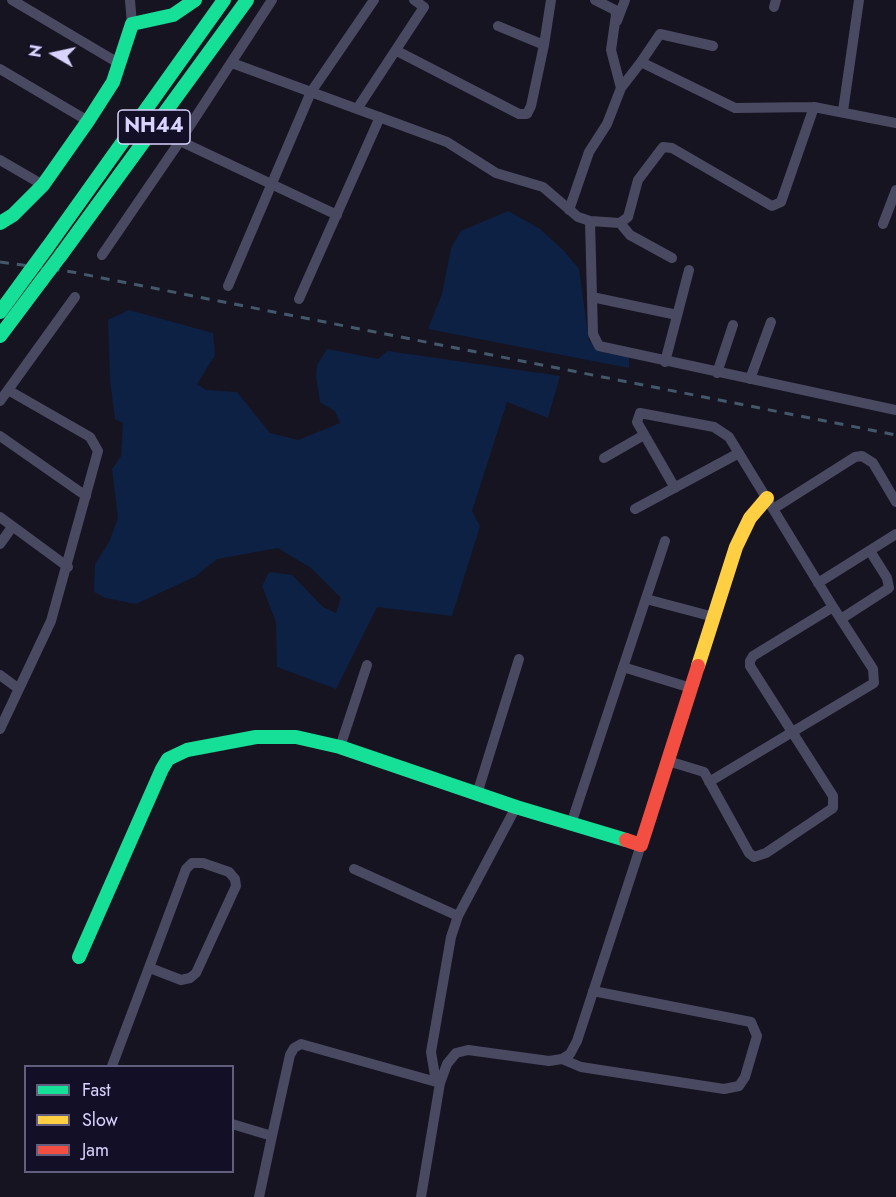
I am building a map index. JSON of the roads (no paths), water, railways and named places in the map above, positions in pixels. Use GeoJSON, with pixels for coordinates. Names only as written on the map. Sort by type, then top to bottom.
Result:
{"type":"FeatureCollection","features":[{"type":"Feature","properties":{"kind":"main road"},"geometry":{"type":"LineString","coordinates":[[0,223],[14,215],[43,185],[88,121],[113,82],[132,24],[173,15],[195,0]]}},
{"type":"Feature","properties":{"kind":"main road","name":"NH44"},"geometry":{"type":"LineString","coordinates":[[0,312],[224,0]]}},
{"type":"Feature","properties":{"kind":"main road","name":"NH44"},"geometry":{"type":"LineString","coordinates":[[0,336],[247,0]]}},
{"type":"Feature","properties":{"kind":"main road"},"geometry":{"type":"LineString","coordinates":[[79,957],[168,759],[187,750],[256,738],[296,737],[340,747],[516,807],[641,845],[743,531],[758,506],[770,504]]}},
{"type":"Feature","properties":{"kind":"street"},"geometry":{"type":"LineString","coordinates":[[12,0],[120,64]]}},
{"type":"Feature","properties":{"kind":"street"},"geometry":{"type":"LineString","coordinates":[[130,0],[132,24]]}},
{"type":"Feature","properties":{"kind":"street"},"geometry":{"type":"LineString","coordinates":[[102,255],[272,0]]}},
{"type":"Feature","properties":{"kind":"street"},"geometry":{"type":"LineString","coordinates":[[228,286],[311,92],[374,0]]}},
{"type":"Feature","properties":{"kind":"street"},"geometry":{"type":"LineString","coordinates":[[357,109],[426,4],[414,0]]}},
{"type":"Feature","properties":{"kind":"street"},"geometry":{"type":"LineString","coordinates":[[397,51],[527,114],[531,106],[544,45],[551,0]]}},
{"type":"Feature","properties":{"kind":"street"},"geometry":{"type":"LineString","coordinates":[[595,0],[615,10],[617,21]]}},
{"type":"Feature","properties":{"kind":"street"},"geometry":{"type":"LineString","coordinates":[[621,88],[611,50],[617,21],[625,0]]}},
{"type":"Feature","properties":{"kind":"street"},"geometry":{"type":"LineString","coordinates":[[843,111],[859,0]]}},
{"type":"Feature","properties":{"kind":"street"},"geometry":{"type":"LineString","coordinates":[[498,26],[544,45]]}},
{"type":"Feature","properties":{"kind":"street"},"geometry":{"type":"LineString","coordinates":[[569,210],[585,161],[607,124],[621,88],[660,34],[713,46]]}},
{"type":"Feature","properties":{"kind":"street"},"geometry":{"type":"LineString","coordinates":[[641,62],[735,108],[814,107],[896,123]]}},
{"type":"Feature","properties":{"kind":"street"},"geometry":{"type":"LineString","coordinates":[[232,63],[460,148],[496,173],[543,187],[569,210],[590,221],[620,223],[628,217],[632,212],[641,175],[663,147],[668,146],[767,204],[776,206],[781,202],[814,107]]}},
{"type":"Feature","properties":{"kind":"street"},"geometry":{"type":"LineString","coordinates":[[0,69],[88,121]]}},
{"type":"Feature","properties":{"kind":"street"},"geometry":{"type":"LineString","coordinates":[[299,299],[380,117]]}},
{"type":"Feature","properties":{"kind":"street"},"geometry":{"type":"LineString","coordinates":[[180,141],[337,215]]}},
{"type":"Feature","properties":{"kind":"street"},"geometry":{"type":"LineString","coordinates":[[0,160],[43,185]]}},
{"type":"Feature","properties":{"kind":"street"},"geometry":{"type":"LineString","coordinates":[[883,224],[896,190]]}},
{"type":"Feature","properties":{"kind":"street"},"geometry":{"type":"LineString","coordinates":[[590,221],[593,334],[599,346],[896,410]]}},
{"type":"Feature","properties":{"kind":"street"},"geometry":{"type":"LineString","coordinates":[[620,223],[630,235],[672,258]]}},
{"type":"Feature","properties":{"kind":"street"},"geometry":{"type":"LineString","coordinates":[[665,362],[689,270]]}},
{"type":"Feature","properties":{"kind":"street"},"geometry":{"type":"LineString","coordinates":[[0,401],[75,297]]}},
{"type":"Feature","properties":{"kind":"street"},"geometry":{"type":"LineString","coordinates":[[592,297],[677,315]]}},
{"type":"Feature","properties":{"kind":"street"},"geometry":{"type":"LineString","coordinates":[[750,380],[771,322]]}},
{"type":"Feature","properties":{"kind":"street"},"geometry":{"type":"LineString","coordinates":[[717,373],[733,326]]}},
{"type":"Feature","properties":{"kind":"street"},"geometry":{"type":"LineString","coordinates":[[0,729],[51,621],[68,567],[98,451],[95,442],[90,437],[8,390]]}},
{"type":"Feature","properties":{"kind":"street"},"geometry":{"type":"LineString","coordinates":[[675,488],[637,422],[640,413],[722,430],[739,453],[873,669],[874,683],[710,782]]}},
{"type":"Feature","properties":{"kind":"street"},"geometry":{"type":"LineString","coordinates":[[604,458],[644,435]]}},
{"type":"Feature","properties":{"kind":"street"},"geometry":{"type":"LineString","coordinates":[[0,436],[86,496]]}},
{"type":"Feature","properties":{"kind":"street"},"geometry":{"type":"LineString","coordinates":[[635,510],[739,453]]}},
{"type":"Feature","properties":{"kind":"street"},"geometry":{"type":"LineString","coordinates":[[770,504],[855,457],[862,456],[873,463],[896,502]]}},
{"type":"Feature","properties":{"kind":"street"},"geometry":{"type":"LineString","coordinates":[[0,517],[68,567]]}},
{"type":"Feature","properties":{"kind":"street"},"geometry":{"type":"LineString","coordinates":[[0,544],[12,527]]}},
{"type":"Feature","properties":{"kind":"street"},"geometry":{"type":"LineString","coordinates":[[818,583],[896,534]]}},
{"type":"Feature","properties":{"kind":"street"},"geometry":{"type":"LineString","coordinates":[[571,824],[665,541]]}},
{"type":"Feature","properties":{"kind":"street"},"geometry":{"type":"LineString","coordinates":[[840,619],[889,588],[887,578],[870,551]]}},
{"type":"Feature","properties":{"kind":"street"},"geometry":{"type":"LineString","coordinates":[[646,599],[714,617]]}},
{"type":"Feature","properties":{"kind":"street"},"geometry":{"type":"LineString","coordinates":[[668,761],[699,770],[710,782],[748,853],[754,857],[766,853],[828,814],[835,802],[794,732],[750,666],[750,661],[753,656],[833,607]]}},
{"type":"Feature","properties":{"kind":"street"},"geometry":{"type":"LineString","coordinates":[[477,794],[519,659]]}},
{"type":"Feature","properties":{"kind":"street"},"geometry":{"type":"LineString","coordinates":[[340,747],[367,665]]}},
{"type":"Feature","properties":{"kind":"street"},"geometry":{"type":"LineString","coordinates":[[623,667],[692,687]]}},
{"type":"Feature","properties":{"kind":"street"},"geometry":{"type":"LineString","coordinates":[[0,675],[19,689]]}},
{"type":"Feature","properties":{"kind":"street"},"geometry":{"type":"LineString","coordinates":[[440,1083],[435,1076],[431,1052],[451,937],[458,916],[516,807]]}},
{"type":"Feature","properties":{"kind":"street"},"geometry":{"type":"LineString","coordinates":[[421,1197],[440,1083],[447,1064],[456,1053],[468,1050],[549,1061],[561,1059],[570,1054],[577,1041],[641,845]]}},
{"type":"Feature","properties":{"kind":"street"},"geometry":{"type":"LineString","coordinates":[[112,1065],[186,869],[192,863],[203,863],[229,872],[235,879],[236,886],[196,973],[190,978],[181,980],[150,968]]}},
{"type":"Feature","properties":{"kind":"street"},"geometry":{"type":"LineString","coordinates":[[354,869],[458,916]]}},
{"type":"Feature","properties":{"kind":"street"},"geometry":{"type":"LineString","coordinates":[[561,1059],[581,1068],[724,1089],[739,1086],[745,1077],[757,1036],[751,1022],[593,991]]}},
{"type":"Feature","properties":{"kind":"street"},"geometry":{"type":"LineString","coordinates":[[259,1197],[290,1055],[294,1048],[301,1044],[440,1083]]}},
{"type":"Feature","properties":{"kind":"street"},"geometry":{"type":"LineString","coordinates":[[234,1125],[273,1136]]}},
{"type":"Feature","properties":{"kind":"water"},"geometry":{"type":"Polygon","coordinates":[[[508,211],[540,229],[564,251],[579,269],[589,341],[629,351],[629,368],[428,329],[442,294],[451,248],[461,231],[508,211]]]}},
{"type":"Feature","properties":{"kind":"water"},"geometry":{"type":"Polygon","coordinates":[[[129,310],[213,333],[215,355],[197,384],[206,390],[237,392],[270,433],[298,440],[340,423],[335,411],[320,402],[316,377],[317,365],[327,349],[378,359],[388,351],[560,376],[548,418],[507,402],[472,511],[480,526],[452,616],[377,607],[336,689],[277,667],[276,622],[262,586],[269,572],[292,575],[323,607],[336,613],[341,598],[311,568],[278,548],[217,559],[196,576],[136,604],[106,598],[94,592],[95,564],[109,542],[118,518],[112,469],[121,456],[123,423],[115,419],[110,380],[108,320],[129,310]]]}},
{"type":"Feature","properties":{"kind":"railway"},"geometry":{"type":"LineString","coordinates":[[0,262],[72,272],[896,435]]}}]}
